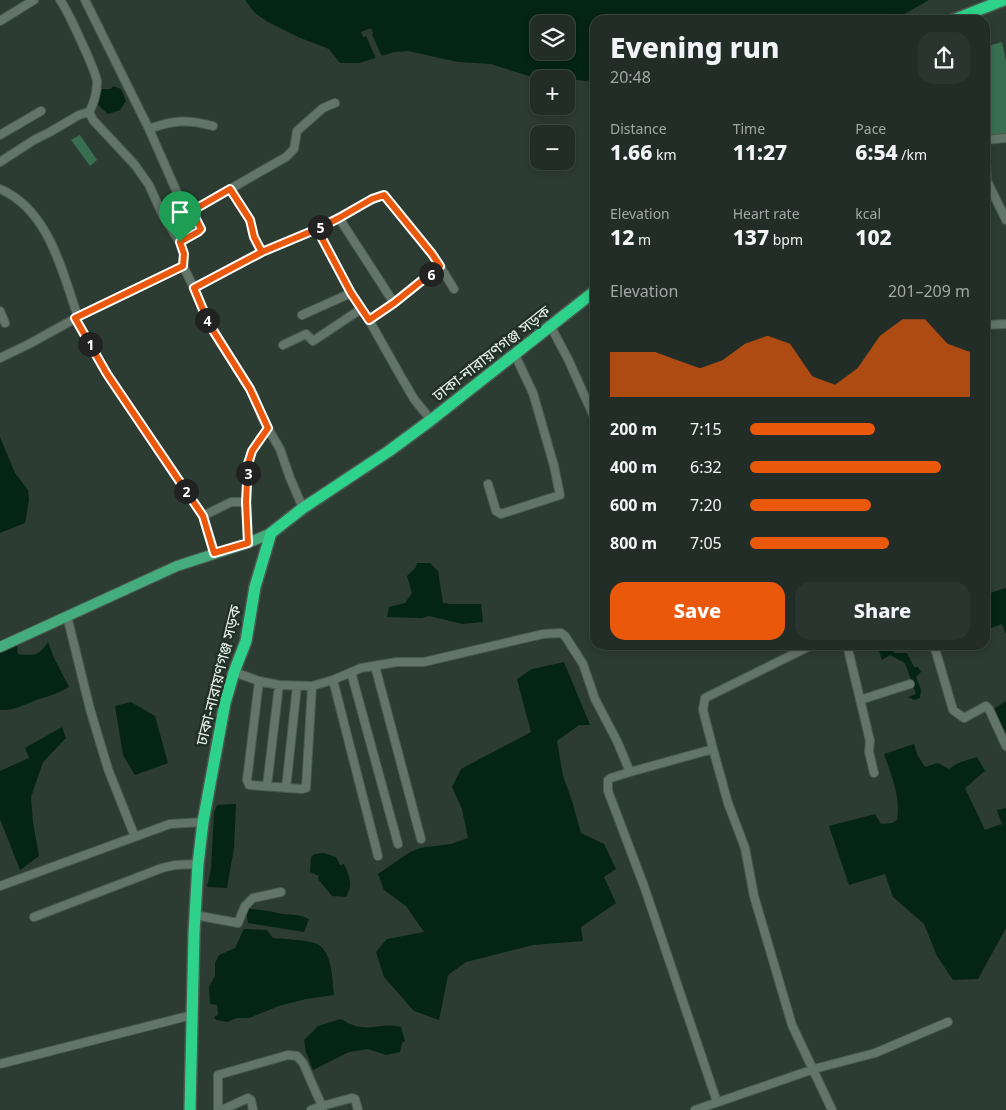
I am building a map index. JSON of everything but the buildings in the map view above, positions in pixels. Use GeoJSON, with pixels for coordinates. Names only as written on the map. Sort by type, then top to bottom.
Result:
{"type":"FeatureCollection","features":[{"type":"Feature","properties":{"kind":"highway"},"geometry":{"type":"LineString","coordinates":[[966,15],[1004,0]]}},
{"type":"Feature","properties":{"kind":"highway","name":"ঢাকা-নারায়ণগঞ্জ সড়ক"},"geometry":{"type":"LineString","coordinates":[[190,1110],[195,915],[203,822],[225,703],[246,641],[255,587],[272,533],[303,508],[389,451],[431,420],[590,295]]}},
{"type":"Feature","properties":{"kind":"main road"},"geometry":{"type":"LineString","coordinates":[[0,648],[177,566],[248,543],[272,533]]}},
{"type":"Feature","properties":{"kind":"street"},"geometry":{"type":"LineString","coordinates":[[0,20],[34,0]]}},
{"type":"Feature","properties":{"kind":"street"},"geometry":{"type":"LineString","coordinates":[[60,0],[97,80],[89,112],[93,120],[135,166],[149,185],[163,216],[180,242],[184,254],[183,266],[209,324],[250,389],[280,449],[303,508]]}},
{"type":"Feature","properties":{"kind":"street"},"geometry":{"type":"LineString","coordinates":[[85,0],[150,129],[179,197],[183,210],[174,233]]}},
{"type":"Feature","properties":{"kind":"street"},"geometry":{"type":"LineString","coordinates":[[180,242],[201,229],[194,215],[197,208],[286,157],[294,148],[297,130],[323,108],[335,102]]}},
{"type":"Feature","properties":{"kind":"street"},"geometry":{"type":"LineString","coordinates":[[0,135],[41,111]]}},
{"type":"Feature","properties":{"kind":"street"},"geometry":{"type":"LineString","coordinates":[[0,162],[34,140],[79,115],[89,112]]}},
{"type":"Feature","properties":{"kind":"street"},"geometry":{"type":"LineString","coordinates":[[150,129],[176,121],[196,121],[213,126]]}},
{"type":"Feature","properties":{"kind":"street"},"geometry":{"type":"LineString","coordinates":[[990,140],[1006,138]]}},
{"type":"Feature","properties":{"kind":"street"},"geometry":{"type":"LineString","coordinates":[[990,187],[1006,220]]}},
{"type":"Feature","properties":{"kind":"street"},"geometry":{"type":"LineString","coordinates":[[0,189],[12,194],[27,206],[44,230],[53,246],[77,318],[107,374],[203,516],[214,553]]}},
{"type":"Feature","properties":{"kind":"street"},"geometry":{"type":"LineString","coordinates":[[230,189],[250,220],[254,237],[262,252]]}},
{"type":"Feature","properties":{"kind":"street"},"geometry":{"type":"LineString","coordinates":[[194,288],[262,252],[317,229],[372,199],[384,195],[432,254],[454,289]]}},
{"type":"Feature","properties":{"kind":"street"},"geometry":{"type":"LineString","coordinates":[[339,218],[394,303]]}},
{"type":"Feature","properties":{"kind":"street"},"geometry":{"type":"LineString","coordinates":[[317,229],[351,293],[410,391],[431,420]]}},
{"type":"Feature","properties":{"kind":"street"},"geometry":{"type":"LineString","coordinates":[[0,358],[183,266]]}},
{"type":"Feature","properties":{"kind":"street"},"geometry":{"type":"LineString","coordinates":[[369,320],[394,303],[440,266]]}},
{"type":"Feature","properties":{"kind":"street"},"geometry":{"type":"LineString","coordinates":[[302,315],[351,293]]}},
{"type":"Feature","properties":{"kind":"street"},"geometry":{"type":"LineString","coordinates":[[282,345],[306,334],[313,341],[361,309]]}},
{"type":"Feature","properties":{"kind":"street"},"geometry":{"type":"LineString","coordinates":[[0,311],[5,324]]}},
{"type":"Feature","properties":{"kind":"street"},"geometry":{"type":"LineString","coordinates":[[990,325],[1006,324]]}},
{"type":"Feature","properties":{"kind":"street"},"geometry":{"type":"LineString","coordinates":[[551,327],[590,408]]}},
{"type":"Feature","properties":{"kind":"street"},"geometry":{"type":"LineString","coordinates":[[488,484],[498,514],[560,495],[554,466],[533,393],[515,355]]}},
{"type":"Feature","properties":{"kind":"street"},"geometry":{"type":"LineString","coordinates":[[248,543],[246,502],[248,464],[252,451],[268,428]]}},
{"type":"Feature","properties":{"kind":"street"},"geometry":{"type":"LineString","coordinates":[[203,516],[231,502],[246,502]]}},
{"type":"Feature","properties":{"kind":"street"},"geometry":{"type":"LineString","coordinates":[[67,616],[90,709],[108,769],[135,837]]}},
{"type":"Feature","properties":{"kind":"street"},"geometry":{"type":"LineString","coordinates":[[234,672],[259,681],[279,685],[312,686],[351,672],[375,666],[397,662],[424,662],[543,634],[561,633],[574,648],[583,664],[595,699],[617,741],[630,772]]}},
{"type":"Feature","properties":{"kind":"street"},"geometry":{"type":"LineString","coordinates":[[802,650],[705,698],[703,710],[728,803],[744,848],[754,896],[792,1026],[832,1110]]}},
{"type":"Feature","properties":{"kind":"street"},"geometry":{"type":"LineString","coordinates":[[848,650],[870,741],[869,752],[874,773]]}},
{"type":"Feature","properties":{"kind":"street"},"geometry":{"type":"LineString","coordinates":[[935,650],[953,710],[964,718],[986,706],[1006,746]]}},
{"type":"Feature","properties":{"kind":"street"},"geometry":{"type":"LineString","coordinates":[[375,666],[421,838]]}},
{"type":"Feature","properties":{"kind":"street"},"geometry":{"type":"LineString","coordinates":[[351,672],[398,844]]}},
{"type":"Feature","properties":{"kind":"street"},"geometry":{"type":"LineString","coordinates":[[333,680],[378,856]]}},
{"type":"Feature","properties":{"kind":"street"},"geometry":{"type":"LineString","coordinates":[[259,681],[247,782],[249,785],[306,788],[312,686]]}},
{"type":"Feature","properties":{"kind":"street"},"geometry":{"type":"LineString","coordinates":[[860,700],[910,684]]}},
{"type":"Feature","properties":{"kind":"street"},"geometry":{"type":"LineString","coordinates":[[267,786],[279,685]]}},
{"type":"Feature","properties":{"kind":"street"},"geometry":{"type":"LineString","coordinates":[[286,788],[297,686]]}},
{"type":"Feature","properties":{"kind":"street"},"geometry":{"type":"LineString","coordinates":[[713,749],[611,778],[608,780],[608,791],[647,895],[690,1027],[717,1102]]}},
{"type":"Feature","properties":{"kind":"street"},"geometry":{"type":"LineString","coordinates":[[0,886],[170,824],[203,822]]}},
{"type":"Feature","properties":{"kind":"street"},"geometry":{"type":"LineString","coordinates":[[34,917],[168,866],[198,864]]}},
{"type":"Feature","properties":{"kind":"street"},"geometry":{"type":"LineString","coordinates":[[195,915],[238,923],[245,906],[253,898],[281,892]]}},
{"type":"Feature","properties":{"kind":"street"},"geometry":{"type":"LineString","coordinates":[[0,1064],[192,1015]]}},
{"type":"Feature","properties":{"kind":"street"},"geometry":{"type":"LineString","coordinates":[[695,1110],[814,1069],[875,1053],[948,1022]]}},
{"type":"Feature","properties":{"kind":"street"},"geometry":{"type":"LineString","coordinates":[[218,1110],[218,1076],[288,1055],[297,1056],[303,1063],[319,1109],[354,1098],[358,1110]]}},
{"type":"Feature","properties":{"kind":"street"},"geometry":{"type":"LineString","coordinates":[[222,1110],[248,1098],[251,1100],[253,1110]]}},
{"type":"Feature","properties":{"kind":"shaded area"},"geometry":{"type":"Polygon","coordinates":[[[245,0],[929,0],[903,15],[590,15],[590,80],[585,81],[575,79],[575,70],[530,70],[530,76],[491,64],[458,62],[408,51],[394,52],[359,63],[340,63],[329,49],[298,37],[268,22],[255,13],[245,0]]]}},
{"type":"Feature","properties":{"kind":"shaded area"},"geometry":{"type":"Polygon","coordinates":[[[1002,42],[1006,61],[1006,139],[990,141],[990,46],[1002,42]]]}},
{"type":"Feature","properties":{"kind":"shaded area"},"geometry":{"type":"Polygon","coordinates":[[[113,86],[121,89],[126,101],[120,110],[108,114],[97,104],[102,89],[111,89],[113,86]]]}},
{"type":"Feature","properties":{"kind":"shaded area"},"geometry":{"type":"Polygon","coordinates":[[[80,135],[97,160],[90,166],[71,140],[80,135]]]}},
{"type":"Feature","properties":{"kind":"shaded area"},"geometry":{"type":"Polygon","coordinates":[[[0,437],[15,473],[28,490],[29,500],[25,523],[0,533],[0,437]]]}},
{"type":"Feature","properties":{"kind":"shaded area"},"geometry":{"type":"Polygon","coordinates":[[[417,563],[430,563],[438,571],[443,603],[481,604],[483,622],[463,624],[429,616],[422,618],[387,617],[389,607],[405,603],[412,593],[407,576],[416,567],[417,563]]]}},
{"type":"Feature","properties":{"kind":"shaded area"},"geometry":{"type":"Polygon","coordinates":[[[1006,588],[1006,634],[1002,624],[991,628],[990,593],[1006,588]]]}},
{"type":"Feature","properties":{"kind":"shaded area"},"geometry":{"type":"Polygon","coordinates":[[[48,642],[69,687],[20,707],[0,710],[0,653],[9,646],[17,645],[18,654],[36,654],[48,642]]]}},
{"type":"Feature","properties":{"kind":"shaded area"},"geometry":{"type":"Polygon","coordinates":[[[879,650],[893,650],[894,653],[907,653],[914,667],[918,667],[921,672],[916,677],[921,690],[920,698],[914,700],[908,697],[916,694],[905,663],[890,655],[882,660],[879,650]]]}},
{"type":"Feature","properties":{"kind":"shaded area"},"geometry":{"type":"Polygon","coordinates":[[[564,662],[590,725],[579,725],[557,741],[563,776],[581,833],[604,844],[616,869],[604,877],[616,903],[581,927],[583,941],[533,945],[466,962],[448,975],[439,1020],[414,1011],[384,977],[376,952],[387,939],[424,932],[406,906],[384,890],[378,874],[410,852],[420,848],[451,844],[468,838],[462,809],[452,787],[461,769],[531,732],[517,679],[532,669],[564,662]]]}},
{"type":"Feature","properties":{"kind":"shaded area"},"geometry":{"type":"Polygon","coordinates":[[[1006,701],[1006,742],[994,709],[1006,701]]]}},
{"type":"Feature","properties":{"kind":"shaded area"},"geometry":{"type":"Polygon","coordinates":[[[131,702],[155,716],[168,763],[135,775],[123,755],[115,706],[131,702]]]}},
{"type":"Feature","properties":{"kind":"shaded area"},"geometry":{"type":"Polygon","coordinates":[[[62,727],[66,738],[43,762],[31,797],[39,856],[20,870],[0,819],[0,771],[29,758],[25,748],[62,727]]]}},
{"type":"Feature","properties":{"kind":"shaded area"},"geometry":{"type":"Polygon","coordinates":[[[914,744],[918,756],[925,767],[938,763],[949,769],[958,763],[977,757],[985,771],[965,788],[985,830],[1002,824],[997,810],[1006,808],[1006,928],[978,979],[953,980],[937,956],[924,924],[893,897],[885,874],[849,885],[829,826],[875,814],[881,824],[892,823],[897,820],[898,803],[884,754],[914,744]]]}},
{"type":"Feature","properties":{"kind":"shaded area"},"geometry":{"type":"Polygon","coordinates":[[[236,804],[234,848],[227,888],[207,887],[211,869],[214,813],[217,805],[236,804]]]}},
{"type":"Feature","properties":{"kind":"shaded area"},"geometry":{"type":"Polygon","coordinates":[[[324,853],[336,857],[340,865],[344,864],[350,881],[346,897],[332,896],[318,879],[319,876],[310,872],[311,857],[315,854],[324,853]]]}},
{"type":"Feature","properties":{"kind":"shaded area"},"geometry":{"type":"Polygon","coordinates":[[[246,909],[299,915],[309,919],[304,932],[248,923],[246,909]]]}},
{"type":"Feature","properties":{"kind":"shaded area"},"geometry":{"type":"Polygon","coordinates":[[[244,929],[267,930],[273,938],[317,944],[326,953],[329,960],[334,995],[306,999],[279,1006],[249,1018],[237,1018],[227,1022],[216,1020],[214,1017],[218,1015],[217,1005],[210,1004],[209,987],[215,976],[215,963],[219,955],[235,948],[244,929]]]}},
{"type":"Feature","properties":{"kind":"shaded area"},"geometry":{"type":"Polygon","coordinates":[[[341,1019],[358,1027],[401,1027],[405,1041],[402,1043],[400,1052],[386,1055],[368,1049],[349,1052],[313,1070],[306,1052],[304,1040],[318,1026],[341,1019]]]}},
{"type":"Feature","properties":{"kind":"pier"},"geometry":{"type":"Polygon","coordinates":[[[371,28],[383,59],[377,61],[366,36],[363,37],[361,32],[371,28]]]}},
{"type":"Feature","properties":{"kind":"route"},"geometry":{"type":"LineString","coordinates":[[180,242],[184,254],[183,266],[75,318],[107,374],[203,516],[214,553],[248,543],[246,502],[248,464],[252,451],[261,435],[268,428],[250,389],[209,324],[194,288],[262,252],[317,229],[372,199],[384,195],[390,200],[440,266],[394,303],[369,320],[351,293],[317,229],[293,239],[262,252],[254,237],[250,220],[237,197],[230,189],[197,208],[194,215],[201,229],[180,242]]}}]}
